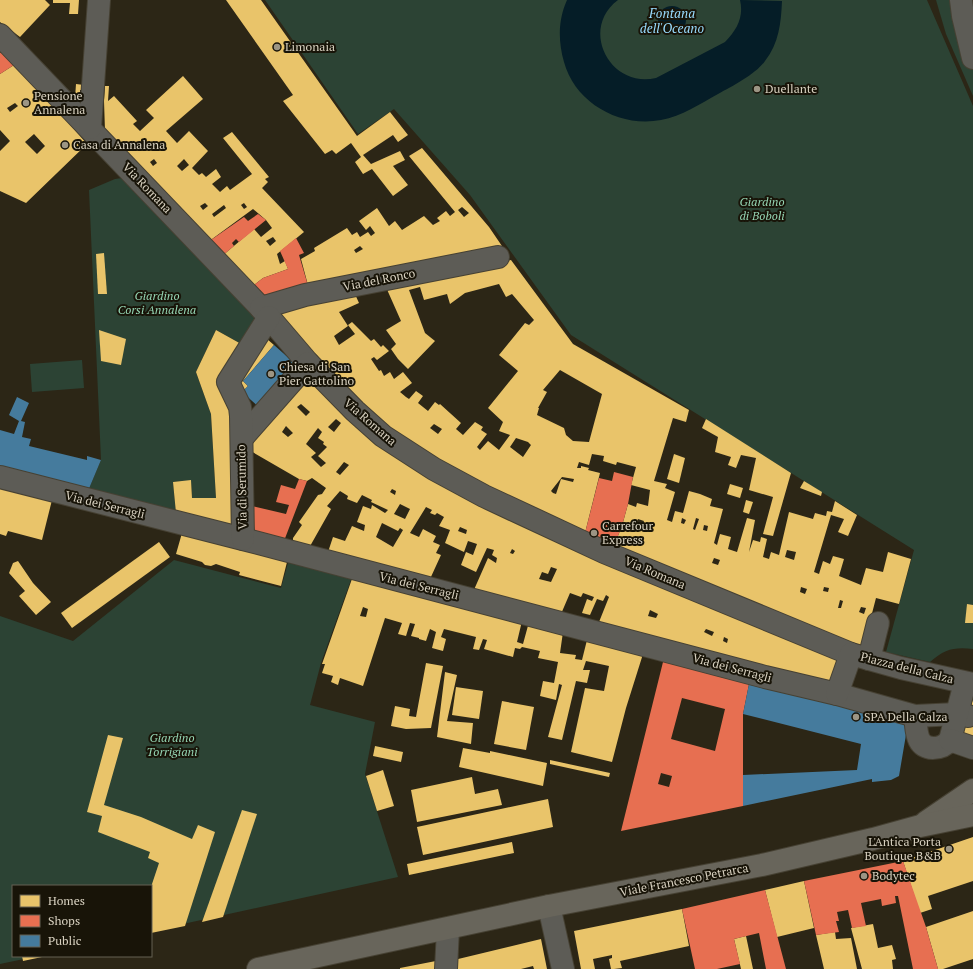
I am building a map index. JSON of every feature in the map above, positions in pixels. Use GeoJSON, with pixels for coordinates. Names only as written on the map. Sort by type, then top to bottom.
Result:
{"type":"FeatureCollection","features":[{"type":"Feature","properties":{"kind":"main road","name":"Viale Francesco Petrarca"},"geometry":{"type":"LineString","coordinates":[[920,826],[973,790]]}},
{"type":"Feature","properties":{"kind":"main road","name":"Viale Francesco Petrarca"},"geometry":{"type":"LineString","coordinates":[[258,969],[549,906],[762,864],[873,839],[920,826],[973,815]]}},
{"type":"Feature","properties":{"kind":"street"},"geometry":{"type":"LineString","coordinates":[[90,128],[99,0]]}},
{"type":"Feature","properties":{"kind":"street"},"geometry":{"type":"LineString","coordinates":[[961,0],[963,16],[973,58]]}},
{"type":"Feature","properties":{"kind":"street","name":"Via Romana"},"geometry":{"type":"LineString","coordinates":[[0,35],[265,312],[302,369],[355,411],[383,436],[434,469],[484,496],[604,552],[860,657]]}},
{"type":"Feature","properties":{"kind":"street","name":"Via del Ronco"},"geometry":{"type":"LineString","coordinates":[[265,312],[305,295],[498,257]]}},
{"type":"Feature","properties":{"kind":"street"},"geometry":{"type":"LineString","coordinates":[[242,438],[242,416],[240,408],[228,382],[265,312]]}},
{"type":"Feature","properties":{"kind":"street","name":"Via di Serumido"},"geometry":{"type":"LineString","coordinates":[[243,539],[242,438],[302,369]]}},
{"type":"Feature","properties":{"kind":"street","name":"Via dei Serragli"},"geometry":{"type":"LineString","coordinates":[[0,477],[243,539],[758,675],[837,694]]}},
{"type":"Feature","properties":{"kind":"street"},"geometry":{"type":"LineString","coordinates":[[860,657],[878,623]]}},
{"type":"Feature","properties":{"kind":"street","name":"Piazza della Calza"},"geometry":{"type":"LineString","coordinates":[[837,694],[860,657],[969,684],[962,715],[950,740]]}},
{"type":"Feature","properties":{"kind":"street"},"geometry":{"type":"LineString","coordinates":[[837,694],[915,716],[962,715]]}},
{"type":"Feature","properties":{"kind":"street"},"geometry":{"type":"LineString","coordinates":[[915,716],[918,739],[923,746],[937,748],[943,746],[950,740],[973,748]]}},
{"type":"Feature","properties":{"kind":"street"},"geometry":{"type":"LineString","coordinates":[[549,906],[563,969]]}},
{"type":"Feature","properties":{"kind":"street"},"geometry":{"type":"LineString","coordinates":[[446,969],[448,929]]}},
{"type":"Feature","properties":{"kind":"green space","name":"Giardino di Boboli"},"geometry":{"type":"Polygon","coordinates":[[[265,0],[927,0],[973,106],[973,649],[960,648],[950,650],[940,654],[930,662],[886,652],[914,550],[571,335],[470,195],[394,109],[358,134],[265,0]]]}},
{"type":"Feature","properties":{"kind":"green space"},"geometry":{"type":"Polygon","coordinates":[[[936,0],[973,0],[973,96],[946,34],[936,0]]]}},
{"type":"Feature","properties":{"kind":"green space","name":"Giardino Corsi Annalena"},"geometry":{"type":"Polygon","coordinates":[[[122,178],[256,318],[243,345],[216,330],[196,372],[211,414],[216,498],[192,498],[191,481],[173,482],[176,513],[88,491],[101,460],[89,190],[115,179],[122,178]]]}},
{"type":"Feature","properties":{"kind":"green space"},"geometry":{"type":"Polygon","coordinates":[[[82,360],[84,388],[32,392],[30,364],[82,360]]]}},
{"type":"Feature","properties":{"kind":"green space","name":"Giardino Torrigiani"},"geometry":{"type":"Polygon","coordinates":[[[174,560],[281,588],[288,563],[352,577],[321,663],[310,705],[375,722],[365,774],[398,877],[152,931],[152,885],[12,885],[12,957],[33,957],[0,964],[0,616],[73,641],[174,560]]]}},
{"type":"Feature","properties":{"kind":"water"},"geometry":{"type":"Polygon","coordinates":[[[567,0],[618,0],[607,12],[601,26],[601,40],[605,54],[613,66],[625,75],[640,79],[656,78],[725,42],[733,33],[740,18],[740,0],[782,1],[780,25],[776,40],[770,54],[756,71],[684,113],[661,120],[646,121],[630,120],[615,116],[601,109],[578,89],[570,77],[564,62],[560,38],[562,15],[567,0]]]}},
{"type":"Feature","properties":{"kind":"water","name":"Fontana dell'Oceano"},"geometry":{"type":"Polygon","coordinates":[[[672,6],[682,10],[686,20],[682,30],[672,34],[662,30],[658,20],[662,10],[672,6]]]}},
{"type":"Feature","properties":{"kind":"building: Homes"},"geometry":{"type":"Polygon","coordinates":[[[0,0],[45,0],[50,5],[20,37],[0,22],[0,0]]]}},
{"type":"Feature","properties":{"kind":"building: Homes"},"geometry":{"type":"Polygon","coordinates":[[[53,0],[79,0],[78,14],[69,14],[70,3],[53,3],[53,0]]]}},
{"type":"Feature","properties":{"kind":"building: Homes","name":"Limonaia"},"geometry":{"type":"Polygon","coordinates":[[[226,0],[261,0],[357,136],[390,112],[408,135],[398,142],[393,135],[363,155],[371,164],[400,151],[405,160],[393,166],[408,185],[393,196],[372,169],[363,174],[355,162],[361,157],[351,143],[336,154],[332,150],[325,154],[283,101],[293,95],[226,0]]]}},
{"type":"Feature","properties":{"kind":"building: Homes","name":"Casa di Annalena"},"geometry":{"type":"Polygon","coordinates":[[[14,65],[38,88],[87,144],[26,203],[0,191],[0,151],[10,141],[0,130],[0,74],[14,65]],[[15,103],[7,108],[10,112],[18,106],[15,103]],[[34,134],[25,142],[37,154],[45,146],[34,134]]]}},
{"type":"Feature","properties":{"kind":"building: Homes"},"geometry":{"type":"Polygon","coordinates":[[[183,76],[203,99],[166,131],[177,143],[189,131],[208,151],[192,168],[199,175],[202,173],[206,177],[216,169],[221,177],[212,184],[220,192],[227,186],[230,190],[252,174],[223,138],[232,132],[269,177],[265,179],[268,182],[262,188],[304,232],[277,254],[280,264],[285,261],[288,269],[263,278],[250,288],[222,256],[254,229],[261,237],[272,228],[266,220],[253,209],[208,242],[105,131],[105,86],[109,86],[108,101],[114,96],[137,121],[133,124],[140,131],[154,118],[146,110],[183,76]],[[154,159],[150,162],[153,166],[157,163],[154,159]],[[184,159],[177,166],[182,171],[189,165],[184,159]],[[205,203],[200,206],[203,210],[208,206],[205,203]],[[244,203],[241,205],[244,209],[247,207],[244,203]],[[224,205],[212,214],[214,217],[226,208],[224,205]],[[273,237],[266,241],[270,246],[276,241],[273,237]]]}},
{"type":"Feature","properties":{"kind":"building: Homes"},"geometry":{"type":"Polygon","coordinates":[[[76,84],[84,85],[84,90],[80,90],[80,99],[75,98],[76,84]]]}},
{"type":"Feature","properties":{"kind":"building: Homes"},"geometry":{"type":"Polygon","coordinates":[[[422,148],[489,227],[504,249],[309,289],[301,259],[315,251],[314,248],[347,228],[352,235],[357,232],[360,237],[368,232],[371,236],[375,233],[370,226],[366,230],[359,221],[377,208],[389,226],[395,221],[402,230],[424,216],[433,225],[440,221],[437,218],[446,211],[450,216],[455,212],[409,156],[422,148]],[[462,207],[458,210],[464,217],[469,213],[462,207]],[[360,246],[354,250],[356,253],[363,249],[360,246]]]}},
{"type":"Feature","properties":{"kind":"building: Homes"},"geometry":{"type":"Polygon","coordinates":[[[104,253],[107,294],[98,294],[96,254],[104,253]]]}},
{"type":"Feature","properties":{"kind":"building: Homes"},"geometry":{"type":"Polygon","coordinates":[[[511,260],[573,344],[689,410],[686,422],[673,418],[654,481],[667,484],[665,488],[675,492],[667,520],[672,522],[675,511],[683,513],[689,491],[700,494],[712,499],[710,506],[723,509],[714,543],[717,545],[720,534],[731,537],[728,549],[737,552],[747,518],[755,520],[749,552],[753,540],[760,542],[761,537],[767,539],[763,557],[769,559],[771,552],[779,555],[789,512],[813,519],[815,513],[826,516],[827,511],[832,512],[835,501],[857,515],[848,536],[838,532],[844,519],[831,515],[814,572],[819,574],[823,561],[830,564],[833,556],[844,559],[839,576],[861,585],[866,568],[883,572],[888,552],[911,559],[899,604],[876,598],[863,648],[613,548],[622,526],[628,504],[636,507],[637,503],[648,506],[650,490],[631,485],[636,467],[617,462],[616,465],[603,461],[604,456],[592,454],[589,465],[579,462],[577,468],[581,468],[581,466],[589,468],[588,470],[600,473],[584,537],[494,495],[360,410],[279,317],[294,303],[354,292],[359,303],[339,312],[348,326],[334,336],[339,345],[355,334],[348,325],[352,322],[371,341],[374,339],[381,347],[383,345],[389,351],[377,360],[374,357],[371,359],[379,371],[381,370],[384,376],[390,372],[394,379],[403,372],[412,383],[400,392],[406,397],[409,399],[416,391],[423,396],[418,403],[428,411],[435,402],[439,405],[440,404],[461,423],[456,429],[463,435],[475,422],[483,427],[481,430],[487,434],[477,447],[480,450],[488,441],[499,450],[510,435],[499,431],[503,422],[488,408],[518,371],[499,355],[525,323],[529,325],[534,320],[512,294],[506,297],[499,284],[465,293],[450,304],[447,294],[424,300],[420,287],[409,290],[425,333],[435,341],[408,369],[391,349],[396,344],[386,330],[401,321],[385,285],[511,260]],[[560,370],[543,390],[547,392],[538,408],[537,415],[564,428],[566,435],[573,441],[589,442],[602,394],[560,370]],[[434,424],[430,428],[438,434],[442,429],[434,424]],[[516,438],[510,447],[523,457],[531,445],[528,442],[516,438]],[[562,477],[551,491],[556,494],[561,479],[573,482],[574,479],[562,477]],[[682,518],[681,523],[684,524],[686,520],[682,518]],[[696,518],[693,529],[695,530],[699,519],[696,518]],[[638,519],[636,525],[642,527],[644,521],[638,519]],[[704,525],[703,530],[707,531],[708,526],[704,525]],[[787,550],[785,557],[794,560],[796,552],[787,550]],[[714,558],[712,563],[718,565],[720,560],[714,558]],[[801,587],[800,592],[805,594],[807,589],[801,587]],[[824,587],[823,591],[828,592],[829,588],[824,587]],[[840,600],[838,608],[841,608],[843,601],[840,600]],[[861,607],[859,612],[864,614],[866,608],[861,607]]]}},
{"type":"Feature","properties":{"kind":"building: Homes"},"geometry":{"type":"Polygon","coordinates":[[[99,330],[126,339],[121,365],[101,361],[99,330]]]}},
{"type":"Feature","properties":{"kind":"building: Homes"},"geometry":{"type":"Polygon","coordinates":[[[216,330],[243,345],[235,412],[235,518],[231,524],[176,513],[173,482],[191,480],[192,498],[216,498],[211,414],[196,372],[216,330]]]}},
{"type":"Feature","properties":{"kind":"building: Homes"},"geometry":{"type":"Polygon","coordinates":[[[267,339],[274,345],[243,381],[248,386],[242,392],[229,382],[267,339]]]}},
{"type":"Feature","properties":{"kind":"building: Homes"},"geometry":{"type":"Polygon","coordinates":[[[306,370],[375,438],[840,661],[831,684],[599,622],[609,597],[606,595],[603,601],[597,599],[590,615],[582,613],[587,599],[592,601],[594,597],[583,593],[581,597],[570,593],[561,614],[473,592],[488,558],[496,563],[497,558],[492,555],[494,550],[487,548],[476,572],[461,565],[466,552],[473,555],[477,544],[468,541],[464,552],[445,543],[450,530],[439,526],[444,517],[437,513],[435,515],[430,513],[432,510],[426,507],[410,533],[419,537],[423,529],[436,536],[433,542],[440,545],[436,553],[441,555],[430,579],[328,552],[333,537],[345,541],[352,526],[364,531],[365,525],[357,522],[363,506],[371,509],[372,505],[385,513],[388,510],[371,502],[372,500],[362,495],[357,503],[347,499],[348,496],[340,491],[327,506],[331,509],[309,548],[293,543],[293,538],[302,525],[299,522],[318,495],[322,494],[326,488],[312,478],[307,481],[299,479],[249,450],[247,437],[306,370]],[[301,404],[297,407],[306,416],[310,412],[301,404]],[[336,419],[328,427],[334,432],[341,423],[336,419]],[[286,426],[282,432],[288,437],[293,433],[286,426]],[[318,428],[306,444],[316,453],[311,457],[321,467],[326,463],[318,456],[327,447],[323,444],[324,442],[318,438],[322,432],[318,428]],[[344,462],[336,472],[340,475],[349,465],[344,462]],[[392,489],[390,492],[395,495],[396,491],[392,489]],[[400,504],[394,514],[405,519],[410,509],[400,504]],[[382,523],[376,537],[393,547],[403,530],[400,528],[398,531],[382,523]],[[460,527],[458,531],[466,534],[467,530],[460,527]],[[512,549],[510,553],[513,554],[515,551],[512,549]],[[551,567],[548,574],[542,572],[539,579],[551,582],[557,569],[551,567]],[[650,610],[648,616],[656,618],[658,614],[650,610]],[[706,629],[704,632],[712,636],[714,632],[706,629]],[[724,637],[723,641],[727,643],[728,639],[724,637]]]}},
{"type":"Feature","properties":{"kind":"building: Homes"},"geometry":{"type":"Polygon","coordinates":[[[706,419],[791,473],[773,536],[763,534],[773,497],[749,490],[756,458],[741,455],[736,468],[728,465],[731,457],[715,452],[718,437],[702,428],[706,419]]]}},
{"type":"Feature","properties":{"kind":"building: Homes"},"geometry":{"type":"Polygon","coordinates":[[[674,454],[685,458],[679,483],[667,479],[674,454]]]}},
{"type":"Feature","properties":{"kind":"building: Homes"},"geometry":{"type":"Polygon","coordinates":[[[804,481],[822,492],[821,496],[800,488],[804,481]]]}},
{"type":"Feature","properties":{"kind":"building: Homes"},"geometry":{"type":"Polygon","coordinates":[[[730,484],[743,488],[740,498],[727,494],[730,484]]]}},
{"type":"Feature","properties":{"kind":"building: Homes"},"geometry":{"type":"Polygon","coordinates":[[[0,486],[52,500],[42,540],[8,531],[6,536],[0,534],[0,486]]]}},
{"type":"Feature","properties":{"kind":"building: Homes"},"geometry":{"type":"Polygon","coordinates":[[[746,500],[753,502],[749,514],[743,512],[746,500]]]}},
{"type":"Feature","properties":{"kind":"building: Homes"},"geometry":{"type":"Polygon","coordinates":[[[182,533],[287,562],[281,586],[239,575],[240,572],[216,564],[211,566],[205,565],[202,562],[176,554],[182,533]]]}},
{"type":"Feature","properties":{"kind":"building: Homes"},"geometry":{"type":"Polygon","coordinates":[[[159,542],[170,557],[72,628],[61,613],[159,542]]]}},
{"type":"Feature","properties":{"kind":"building: Homes"},"geometry":{"type":"Polygon","coordinates":[[[18,561],[33,583],[51,602],[36,615],[19,596],[25,591],[9,573],[13,563],[18,561]]]}},
{"type":"Feature","properties":{"kind":"building: Homes"},"geometry":{"type":"Polygon","coordinates":[[[353,576],[522,621],[517,642],[523,644],[529,622],[563,632],[560,653],[576,655],[575,659],[582,660],[587,640],[643,654],[626,708],[612,762],[571,752],[585,688],[604,691],[609,666],[586,661],[583,670],[590,670],[587,683],[576,681],[562,740],[548,737],[562,685],[559,684],[556,700],[540,696],[543,681],[554,683],[558,662],[538,658],[540,651],[522,647],[520,649],[515,648],[513,657],[484,649],[487,640],[483,639],[479,650],[473,649],[476,637],[444,629],[441,637],[446,639],[443,651],[432,648],[436,632],[430,629],[426,641],[419,639],[411,636],[415,624],[410,623],[406,636],[398,634],[402,623],[385,618],[363,686],[340,678],[338,685],[331,682],[333,676],[322,673],[325,664],[322,664],[353,576]],[[363,607],[360,616],[366,617],[368,609],[363,607]]]}},
{"type":"Feature","properties":{"kind":"building: Homes"},"geometry":{"type":"Polygon","coordinates":[[[967,604],[973,605],[973,623],[965,623],[967,604]]]}},
{"type":"Feature","properties":{"kind":"building: Homes"},"geometry":{"type":"Polygon","coordinates":[[[426,663],[443,666],[431,728],[406,729],[391,726],[395,706],[410,709],[409,716],[416,717],[426,663]]]}},
{"type":"Feature","properties":{"kind":"building: Homes"},"geometry":{"type":"Polygon","coordinates":[[[445,672],[457,675],[447,721],[473,723],[471,744],[437,737],[445,672]]]}},
{"type":"Feature","properties":{"kind":"building: Homes"},"geometry":{"type":"Polygon","coordinates":[[[456,687],[483,691],[479,719],[452,715],[456,687]]]}},
{"type":"Feature","properties":{"kind":"building: Homes"},"geometry":{"type":"Polygon","coordinates":[[[973,699],[973,741],[961,737],[973,699]]]}},
{"type":"Feature","properties":{"kind":"building: Homes"},"geometry":{"type":"Polygon","coordinates":[[[502,701],[534,707],[526,750],[494,744],[502,701]]]}},
{"type":"Feature","properties":{"kind":"building: Homes"},"geometry":{"type":"Polygon","coordinates":[[[108,735],[123,738],[104,805],[141,817],[192,839],[198,825],[215,832],[185,926],[152,933],[152,885],[159,863],[148,858],[150,852],[98,832],[102,816],[87,812],[108,735]]]}},
{"type":"Feature","properties":{"kind":"building: Homes"},"geometry":{"type":"Polygon","coordinates":[[[375,746],[403,752],[401,762],[373,756],[375,746]]]}},
{"type":"Feature","properties":{"kind":"building: Homes"},"geometry":{"type":"Polygon","coordinates":[[[463,748],[490,753],[490,751],[547,763],[543,786],[459,767],[463,748]]]}},
{"type":"Feature","properties":{"kind":"building: Homes"},"geometry":{"type":"Polygon","coordinates":[[[550,760],[610,773],[609,777],[550,764],[550,760]]]}},
{"type":"Feature","properties":{"kind":"building: Homes"},"geometry":{"type":"Polygon","coordinates":[[[383,770],[394,806],[377,811],[366,776],[383,770]]]}},
{"type":"Feature","properties":{"kind":"building: Homes"},"geometry":{"type":"Polygon","coordinates":[[[472,777],[475,794],[498,789],[502,805],[417,822],[411,790],[472,777]]]}},
{"type":"Feature","properties":{"kind":"building: Homes"},"geometry":{"type":"Polygon","coordinates":[[[548,799],[553,827],[423,855],[417,827],[548,799]]]}},
{"type":"Feature","properties":{"kind":"building: Homes"},"geometry":{"type":"Polygon","coordinates":[[[242,810],[257,814],[223,917],[202,922],[242,810]]]}},
{"type":"Feature","properties":{"kind":"building: Homes"},"geometry":{"type":"Polygon","coordinates":[[[973,837],[973,881],[928,896],[932,909],[920,913],[903,861],[973,837]]]}},
{"type":"Feature","properties":{"kind":"building: Homes"},"geometry":{"type":"Polygon","coordinates":[[[512,842],[514,853],[409,875],[407,864],[512,842]]]}},
{"type":"Feature","properties":{"kind":"building: Homes"},"geometry":{"type":"Polygon","coordinates":[[[804,881],[814,928],[777,937],[765,890],[804,881]]]}},
{"type":"Feature","properties":{"kind":"building: Homes"},"geometry":{"type":"Polygon","coordinates":[[[682,909],[689,946],[620,961],[622,968],[611,969],[609,959],[612,958],[612,955],[593,959],[595,969],[581,969],[574,931],[682,909]]]}},
{"type":"Feature","properties":{"kind":"building: Homes"},"geometry":{"type":"Polygon","coordinates":[[[973,911],[973,959],[943,969],[938,969],[926,927],[973,911]]]}},
{"type":"Feature","properties":{"kind":"building: Homes"},"geometry":{"type":"Polygon","coordinates":[[[873,924],[878,948],[892,945],[896,959],[892,960],[893,969],[862,969],[851,928],[873,924]]]}},
{"type":"Feature","properties":{"kind":"building: Homes"},"geometry":{"type":"Polygon","coordinates":[[[835,932],[836,939],[851,938],[857,969],[824,969],[816,935],[835,932]]]}},
{"type":"Feature","properties":{"kind":"building: Homes"},"geometry":{"type":"Polygon","coordinates":[[[746,936],[753,969],[741,969],[734,939],[746,936]]]}},
{"type":"Feature","properties":{"kind":"building: Homes"},"geometry":{"type":"Polygon","coordinates":[[[541,939],[547,969],[534,969],[533,966],[521,969],[454,969],[454,960],[541,939]]]}},
{"type":"Feature","properties":{"kind":"building: Homes"},"geometry":{"type":"Polygon","coordinates":[[[22,957],[42,957],[23,961],[22,957]]]}},
{"type":"Feature","properties":{"kind":"building: Homes"},"geometry":{"type":"Polygon","coordinates":[[[441,960],[441,969],[400,969],[400,968],[441,960]]]}},
{"type":"Feature","properties":{"kind":"building: Shops"},"geometry":{"type":"Polygon","coordinates":[[[5,49],[14,65],[0,74],[0,53],[5,49]]]}},
{"type":"Feature","properties":{"kind":"building: Shops"},"geometry":{"type":"Polygon","coordinates":[[[258,214],[266,220],[239,242],[236,239],[232,243],[234,246],[222,256],[208,242],[244,217],[248,221],[258,214]]]}},
{"type":"Feature","properties":{"kind":"building: Shops"},"geometry":{"type":"Polygon","coordinates":[[[296,238],[304,253],[299,255],[309,289],[257,296],[250,288],[263,278],[288,269],[280,251],[296,238]]]}},
{"type":"Feature","properties":{"kind":"building: Shops"},"geometry":{"type":"Polygon","coordinates":[[[614,472],[633,477],[622,526],[613,548],[584,537],[599,478],[612,481],[614,472]]]}},
{"type":"Feature","properties":{"kind":"building: Shops"},"geometry":{"type":"Polygon","coordinates":[[[299,479],[307,481],[284,541],[255,536],[252,506],[286,514],[289,505],[276,502],[281,485],[295,489],[299,479]]]}},
{"type":"Feature","properties":{"kind":"building: Shops"},"geometry":{"type":"Polygon","coordinates":[[[664,658],[750,679],[743,714],[743,806],[621,831],[664,658]],[[682,698],[671,739],[715,751],[725,709],[682,698]],[[661,773],[658,784],[669,787],[672,776],[661,773]]]}},
{"type":"Feature","properties":{"kind":"building: Shops"},"geometry":{"type":"Polygon","coordinates":[[[903,861],[926,927],[938,969],[913,969],[898,896],[895,896],[896,903],[882,906],[881,899],[861,903],[866,926],[852,928],[848,910],[837,912],[839,921],[836,921],[839,932],[816,935],[804,881],[903,861]]]}},
{"type":"Feature","properties":{"kind":"building: Shops"},"geometry":{"type":"Polygon","coordinates":[[[765,890],[786,969],[766,969],[759,933],[734,939],[740,964],[717,969],[695,969],[682,909],[765,890]]]}},
{"type":"Feature","properties":{"kind":"building: Public","name":"Chiesa di San Pier Gattolino"},"geometry":{"type":"Polygon","coordinates":[[[274,345],[300,368],[262,410],[242,392],[248,386],[243,381],[274,345]]]}},
{"type":"Feature","properties":{"kind":"building: Public"},"geometry":{"type":"Polygon","coordinates":[[[17,397],[29,403],[21,421],[25,422],[22,437],[31,439],[29,446],[87,460],[87,456],[101,460],[88,491],[0,469],[0,430],[14,434],[19,421],[9,415],[17,397]]]}},
{"type":"Feature","properties":{"kind":"building: Public"},"geometry":{"type":"Polygon","coordinates":[[[750,679],[908,723],[899,776],[891,780],[872,782],[872,779],[743,806],[743,775],[857,770],[861,744],[743,714],[750,679]]]}},
{"type":"Feature","properties":{"kind":"place","name":"Limonaia"},"geometry":{"type":"Point","coordinates":[277,47]}},
{"type":"Feature","properties":{"kind":"place","name":"Duellante"},"geometry":{"type":"Point","coordinates":[757,89]}},
{"type":"Feature","properties":{"kind":"place","name":"Pensione Annalena"},"geometry":{"type":"Point","coordinates":[26,103]}},
{"type":"Feature","properties":{"kind":"place","name":"Casa di Annalena"},"geometry":{"type":"Point","coordinates":[65,145]}},
{"type":"Feature","properties":{"kind":"place","name":"Chiesa di San Pier Gattolino"},"geometry":{"type":"Point","coordinates":[271,374]}},
{"type":"Feature","properties":{"kind":"place","name":"Carrefour Express"},"geometry":{"type":"Point","coordinates":[594,533]}},
{"type":"Feature","properties":{"kind":"place","name":"SPA Della Calza"},"geometry":{"type":"Point","coordinates":[856,717]}},
{"type":"Feature","properties":{"kind":"place","name":"L'Antica Porta Boutique B&B"},"geometry":{"type":"Point","coordinates":[949,849]}},
{"type":"Feature","properties":{"kind":"place","name":"Bodytec"},"geometry":{"type":"Point","coordinates":[864,876]}}]}
